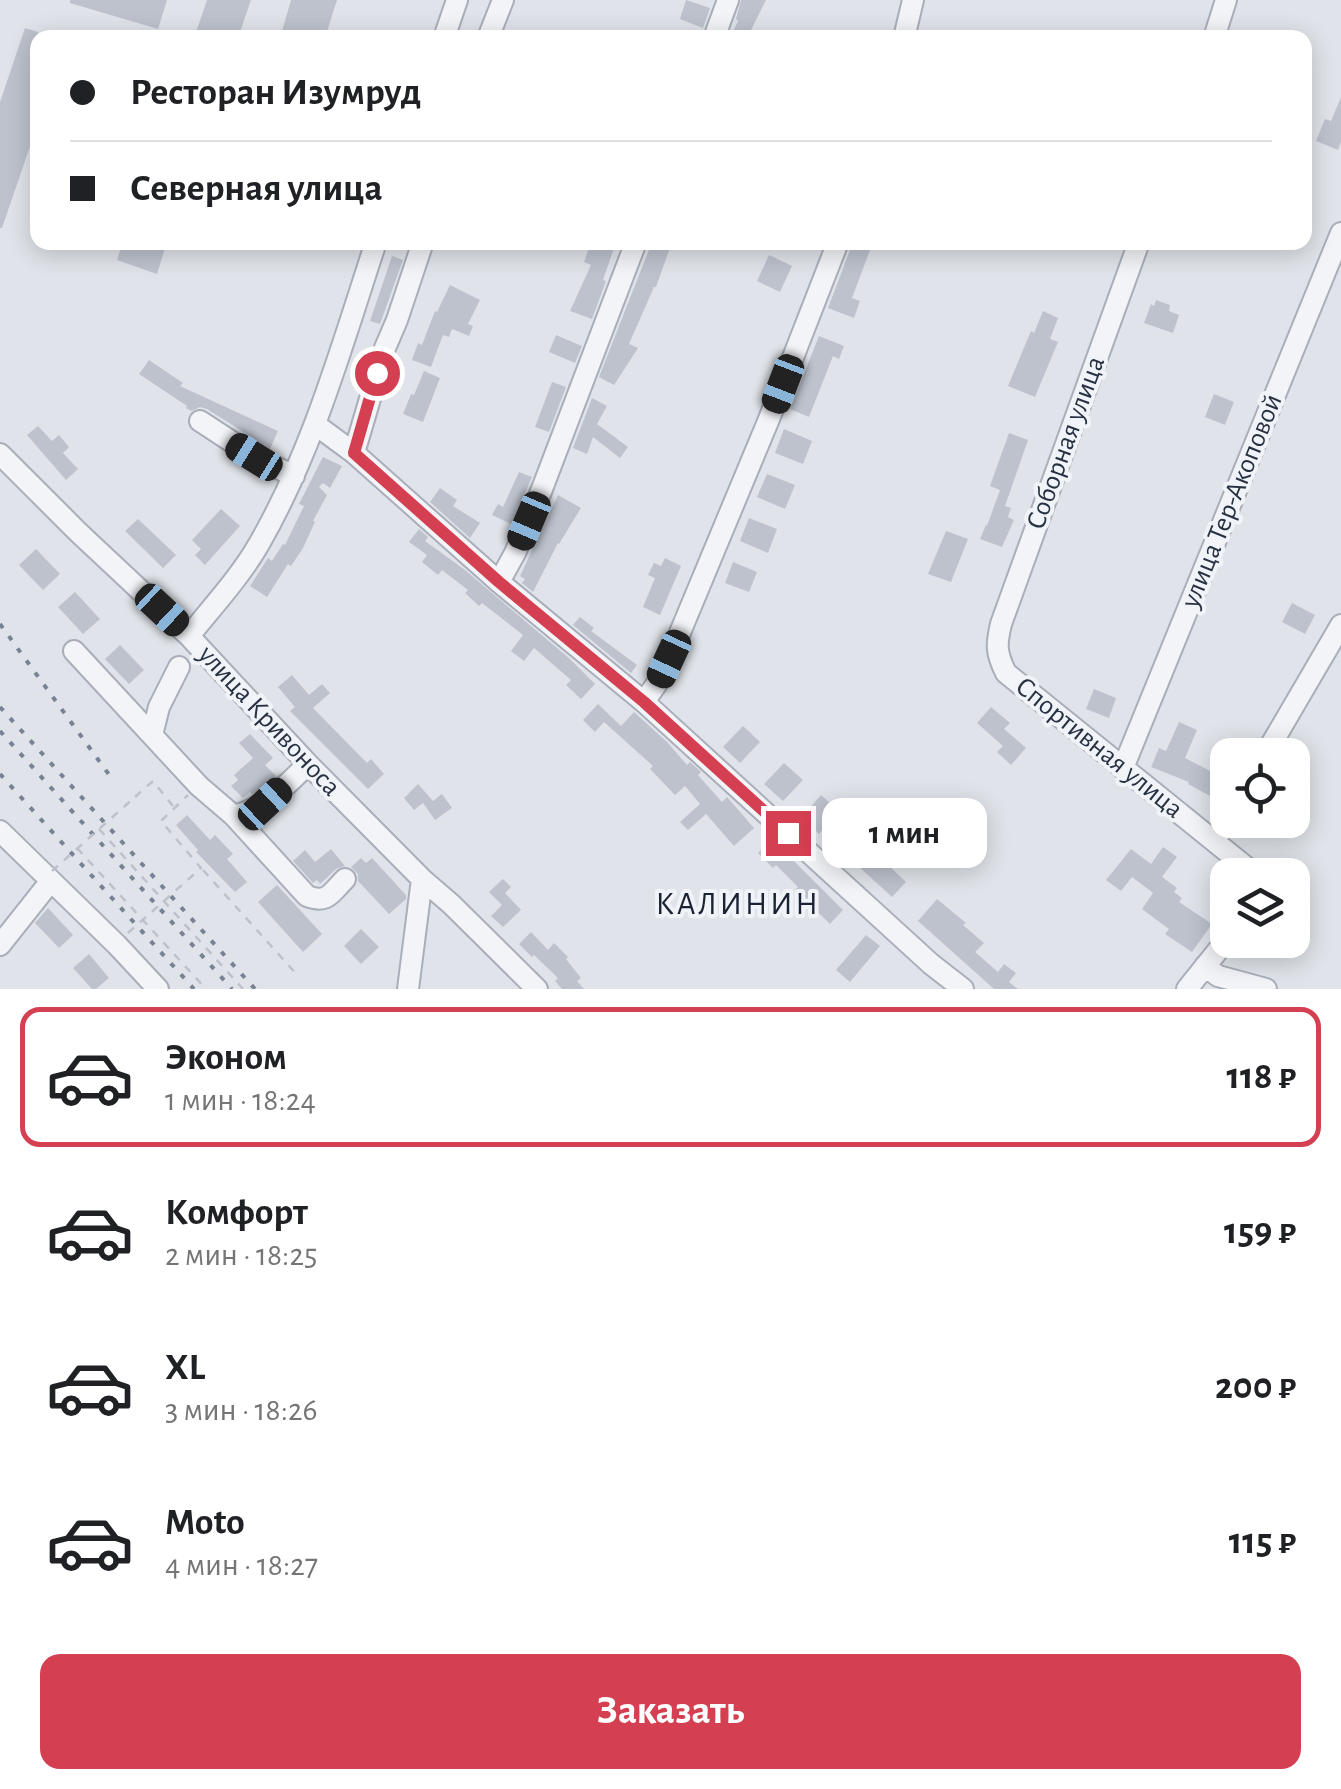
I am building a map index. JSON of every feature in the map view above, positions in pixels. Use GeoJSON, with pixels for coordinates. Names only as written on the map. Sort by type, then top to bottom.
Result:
{"type":"FeatureCollection","features":[{"type":"Feature","properties":{"kind":"street"},"geometry":{"type":"LineString","coordinates":[[447,30],[457,0]]}},
{"type":"Feature","properties":{"kind":"street"},"geometry":{"type":"LineString","coordinates":[[491,30],[503,0]]}},
{"type":"Feature","properties":{"kind":"street"},"geometry":{"type":"LineString","coordinates":[[717,30],[728,0]]}},
{"type":"Feature","properties":{"kind":"street"},"geometry":{"type":"LineString","coordinates":[[906,30],[913,0]]}},
{"type":"Feature","properties":{"kind":"street"},"geometry":{"type":"LineString","coordinates":[[1217,30],[1226,0]]}},
{"type":"Feature","properties":{"kind":"street","name":"улица Тер-Акоповой"},"geometry":{"type":"LineString","coordinates":[[1123,768],[1341,234]]}},
{"type":"Feature","properties":{"kind":"street"},"geometry":{"type":"LineString","coordinates":[[190,636],[257,547],[294,476],[316,424],[373,250]]}},
{"type":"Feature","properties":{"kind":"street"},"geometry":{"type":"LineString","coordinates":[[354,453],[384,348],[420,250]]}},
{"type":"Feature","properties":{"kind":"street"},"geometry":{"type":"LineString","coordinates":[[499,582],[542,489],[633,250]]}},
{"type":"Feature","properties":{"kind":"street"},"geometry":{"type":"LineString","coordinates":[[644,702],[669,659],[835,250]]}},
{"type":"Feature","properties":{"kind":"street","name":"Соборная улица"},"geometry":{"type":"LineString","coordinates":[[996,645],[1136,250]]}},
{"type":"Feature","properties":{"kind":"street"},"geometry":{"type":"LineString","coordinates":[[200,421],[254,457],[294,476]]}},
{"type":"Feature","properties":{"kind":"street"},"geometry":{"type":"LineString","coordinates":[[316,424],[644,702],[962,989]]}},
{"type":"Feature","properties":{"kind":"street","name":"улица Кривоноса"},"geometry":{"type":"LineString","coordinates":[[0,454],[190,636],[308,764],[537,989]]}},
{"type":"Feature","properties":{"kind":"street"},"geometry":{"type":"LineString","coordinates":[[1275,738],[1341,625]]}},
{"type":"Feature","properties":{"kind":"street","name":"Спортивная улица"},"geometry":{"type":"LineString","coordinates":[[996,645],[1006,673],[1235,858]]}},
{"type":"Feature","properties":{"kind":"street"},"geometry":{"type":"LineString","coordinates":[[74,650],[307,896],[326,899],[345,879]]}},
{"type":"Feature","properties":{"kind":"street"},"geometry":{"type":"LineString","coordinates":[[152,735],[159,706],[179,667]]}},
{"type":"Feature","properties":{"kind":"street"},"geometry":{"type":"LineString","coordinates":[[234,816],[265,804],[308,764]]}},
{"type":"Feature","properties":{"kind":"street"},"geometry":{"type":"LineString","coordinates":[[0,831],[51,876],[158,989]]}},
{"type":"Feature","properties":{"kind":"street"},"geometry":{"type":"LineString","coordinates":[[1215,842],[1217,838]]}},
{"type":"Feature","properties":{"kind":"street"},"geometry":{"type":"LineString","coordinates":[[0,945],[51,876]]}},
{"type":"Feature","properties":{"kind":"street"},"geometry":{"type":"LineString","coordinates":[[408,989],[422,879]]}},
{"type":"Feature","properties":{"kind":"street"},"geometry":{"type":"LineString","coordinates":[[1187,989],[1212,958]]}},
{"type":"Feature","properties":{"kind":"street"},"geometry":{"type":"LineString","coordinates":[[1206,966],[1218,976],[1266,989]]}},
{"type":"Feature","properties":{"kind":"path"},"geometry":{"type":"LineString","coordinates":[[51,876],[152,781],[174,807],[161,821],[299,977]]}},
{"type":"Feature","properties":{"kind":"path"},"geometry":{"type":"LineString","coordinates":[[100,829],[243,989]]}},
{"type":"Feature","properties":{"kind":"path"},"geometry":{"type":"LineString","coordinates":[[77,848],[206,989]]}},
{"type":"Feature","properties":{"kind":"path"},"geometry":{"type":"LineString","coordinates":[[116,944],[201,868]]}},
{"type":"Feature","properties":{"kind":"building"},"geometry":{"type":"Polygon","coordinates":[[[70,0],[167,0],[158,29],[70,0]]]}},
{"type":"Feature","properties":{"kind":"building"},"geometry":{"type":"Polygon","coordinates":[[[207,0],[251,0],[241,30],[197,30],[207,0]]]}},
{"type":"Feature","properties":{"kind":"building"},"geometry":{"type":"Polygon","coordinates":[[[291,0],[337,0],[328,30],[282,30],[291,0]]]}},
{"type":"Feature","properties":{"kind":"building"},"geometry":{"type":"Polygon","coordinates":[[[686,0],[710,8],[703,28],[680,19],[686,0]]]}},
{"type":"Feature","properties":{"kind":"building"},"geometry":{"type":"Polygon","coordinates":[[[741,0],[766,0],[751,30],[734,30],[741,0]]]}},
{"type":"Feature","properties":{"kind":"building"},"geometry":{"type":"Polygon","coordinates":[[[25,28],[32,30],[30,146],[2,228],[0,228],[0,102],[25,28]]]}},
{"type":"Feature","properties":{"kind":"building"},"geometry":{"type":"Polygon","coordinates":[[[1341,97],[1338,150],[1316,141],[1325,119],[1331,121],[1341,97]]]}},
{"type":"Feature","properties":{"kind":"building"},"geometry":{"type":"Polygon","coordinates":[[[120,250],[164,250],[157,274],[117,260],[120,250]]]}},
{"type":"Feature","properties":{"kind":"building"},"geometry":{"type":"Polygon","coordinates":[[[588,250],[613,250],[592,319],[570,311],[591,265],[584,262],[588,250]]]}},
{"type":"Feature","properties":{"kind":"building"},"geometry":{"type":"Polygon","coordinates":[[[649,250],[669,250],[629,344],[638,348],[614,385],[599,377],[649,250]]]}},
{"type":"Feature","properties":{"kind":"building"},"geometry":{"type":"Polygon","coordinates":[[[850,250],[870,250],[852,298],[860,301],[854,318],[828,308],[850,250]]]}},
{"type":"Feature","properties":{"kind":"building"},"geometry":{"type":"Polygon","coordinates":[[[769,255],[792,266],[780,292],[757,281],[769,255]]]}},
{"type":"Feature","properties":{"kind":"building"},"geometry":{"type":"Polygon","coordinates":[[[392,256],[403,260],[380,324],[370,321],[392,256]]]}},
{"type":"Feature","properties":{"kind":"building"},"geometry":{"type":"Polygon","coordinates":[[[450,285],[480,300],[468,324],[473,326],[469,336],[452,329],[449,337],[443,335],[431,367],[412,360],[450,285]]]}},
{"type":"Feature","properties":{"kind":"building"},"geometry":{"type":"Polygon","coordinates":[[[1156,300],[1170,305],[1169,311],[1179,315],[1173,333],[1144,323],[1156,300]]]}},
{"type":"Feature","properties":{"kind":"building"},"geometry":{"type":"Polygon","coordinates":[[[1043,311],[1058,318],[1050,339],[1058,342],[1035,397],[1008,386],[1043,311]]]}},
{"type":"Feature","properties":{"kind":"building"},"geometry":{"type":"Polygon","coordinates":[[[556,335],[582,346],[575,363],[549,352],[556,335]]]}},
{"type":"Feature","properties":{"kind":"building"},"geometry":{"type":"Polygon","coordinates":[[[819,336],[844,346],[839,359],[833,356],[809,417],[790,409],[819,336]]]}},
{"type":"Feature","properties":{"kind":"building"},"geometry":{"type":"Polygon","coordinates":[[[149,360],[183,383],[180,386],[278,431],[270,449],[207,409],[191,411],[139,374],[149,360]]]}},
{"type":"Feature","properties":{"kind":"building"},"geometry":{"type":"Polygon","coordinates":[[[424,371],[440,378],[423,422],[403,414],[424,371]]]}},
{"type":"Feature","properties":{"kind":"building"},"geometry":{"type":"Polygon","coordinates":[[[552,382],[566,387],[549,432],[535,427],[552,382]]]}},
{"type":"Feature","properties":{"kind":"building"},"geometry":{"type":"Polygon","coordinates":[[[1214,394],[1234,402],[1225,425],[1205,417],[1214,394]]]}},
{"type":"Feature","properties":{"kind":"building"},"geometry":{"type":"Polygon","coordinates":[[[592,398],[607,406],[597,424],[628,447],[620,458],[593,437],[587,454],[573,448],[592,398]]]}},
{"type":"Feature","properties":{"kind":"building"},"geometry":{"type":"Polygon","coordinates":[[[38,426],[52,441],[59,435],[69,447],[63,453],[78,469],[66,480],[27,435],[38,426]]]}},
{"type":"Feature","properties":{"kind":"building"},"geometry":{"type":"Polygon","coordinates":[[[784,429],[812,441],[803,464],[775,453],[784,429]]]}},
{"type":"Feature","properties":{"kind":"building"},"geometry":{"type":"Polygon","coordinates":[[[1009,433],[1028,440],[1005,506],[1011,508],[1008,517],[1014,520],[1002,547],[980,539],[1000,490],[990,486],[1009,433]]]}},
{"type":"Feature","properties":{"kind":"building"},"geometry":{"type":"Polygon","coordinates":[[[323,457],[342,466],[330,488],[323,483],[319,487],[327,495],[303,548],[267,597],[250,586],[268,558],[272,561],[285,545],[304,506],[299,504],[323,457]]]}},
{"type":"Feature","properties":{"kind":"building"},"geometry":{"type":"Polygon","coordinates":[[[519,472],[532,477],[511,524],[492,515],[498,504],[503,507],[519,472]]]}},
{"type":"Feature","properties":{"kind":"building"},"geometry":{"type":"Polygon","coordinates":[[[767,474],[795,485],[785,509],[757,497],[767,474]]]}},
{"type":"Feature","properties":{"kind":"building"},"geometry":{"type":"Polygon","coordinates":[[[440,488],[457,500],[453,506],[480,523],[470,538],[430,502],[440,488]]]}},
{"type":"Feature","properties":{"kind":"building"},"geometry":{"type":"Polygon","coordinates":[[[558,495],[581,508],[533,592],[520,576],[558,495]]]}},
{"type":"Feature","properties":{"kind":"building"},"geometry":{"type":"Polygon","coordinates":[[[221,509],[240,526],[205,565],[195,555],[201,549],[192,540],[221,509]]]}},
{"type":"Feature","properties":{"kind":"building"},"geometry":{"type":"Polygon","coordinates":[[[749,518],[777,529],[768,553],[740,541],[749,518]]]}},
{"type":"Feature","properties":{"kind":"building"},"geometry":{"type":"Polygon","coordinates":[[[138,519],[176,555],[163,568],[125,531],[138,519]]]}},
{"type":"Feature","properties":{"kind":"building"},"geometry":{"type":"Polygon","coordinates":[[[419,529],[428,537],[425,541],[465,570],[595,684],[581,699],[566,685],[571,680],[534,648],[524,661],[511,651],[523,635],[482,603],[479,606],[465,593],[468,590],[442,570],[438,575],[422,562],[427,555],[409,542],[419,529]]]}},
{"type":"Feature","properties":{"kind":"building"},"geometry":{"type":"Polygon","coordinates":[[[946,531],[968,539],[951,582],[928,574],[946,531]]]}},
{"type":"Feature","properties":{"kind":"building"},"geometry":{"type":"Polygon","coordinates":[[[36,549],[60,574],[43,590],[19,565],[36,549]]]}},
{"type":"Feature","properties":{"kind":"building"},"geometry":{"type":"Polygon","coordinates":[[[665,558],[681,566],[660,615],[643,607],[655,578],[648,575],[654,563],[661,566],[665,558]]]}},
{"type":"Feature","properties":{"kind":"building"},"geometry":{"type":"Polygon","coordinates":[[[733,562],[757,572],[749,592],[725,583],[733,562]]]}},
{"type":"Feature","properties":{"kind":"building"},"geometry":{"type":"Polygon","coordinates":[[[75,592],[100,619],[83,634],[58,607],[75,592]]]}},
{"type":"Feature","properties":{"kind":"building"},"geometry":{"type":"Polygon","coordinates":[[[1292,603],[1315,615],[1305,634],[1282,622],[1292,603]]]}},
{"type":"Feature","properties":{"kind":"building"},"geometry":{"type":"Polygon","coordinates":[[[580,617],[594,628],[591,631],[637,665],[631,673],[573,625],[580,617]]]}},
{"type":"Feature","properties":{"kind":"building"},"geometry":{"type":"Polygon","coordinates":[[[120,645],[144,670],[129,684],[105,659],[120,645]]]}},
{"type":"Feature","properties":{"kind":"building"},"geometry":{"type":"Polygon","coordinates":[[[292,675],[309,695],[322,684],[330,693],[313,708],[367,763],[371,759],[384,774],[368,789],[290,711],[295,707],[278,687],[292,675]]]}},
{"type":"Feature","properties":{"kind":"building"},"geometry":{"type":"Polygon","coordinates":[[[1094,689],[1116,698],[1109,718],[1086,709],[1094,689]]]}},
{"type":"Feature","properties":{"kind":"building"},"geometry":{"type":"Polygon","coordinates":[[[598,704],[621,726],[634,712],[687,765],[690,762],[701,772],[698,775],[722,802],[727,797],[754,828],[734,846],[706,814],[688,830],[680,822],[700,804],[685,786],[675,795],[650,769],[653,766],[604,722],[595,732],[583,720],[598,704]]]}},
{"type":"Feature","properties":{"kind":"building"},"geometry":{"type":"Polygon","coordinates":[[[991,707],[1010,723],[1004,729],[1026,748],[1011,765],[997,752],[1003,746],[977,723],[991,707]]]}},
{"type":"Feature","properties":{"kind":"building"},"geometry":{"type":"Polygon","coordinates":[[[1179,722],[1197,730],[1185,758],[1210,771],[1210,796],[1189,782],[1151,767],[1159,748],[1166,751],[1179,722]]]}},
{"type":"Feature","properties":{"kind":"building"},"geometry":{"type":"Polygon","coordinates":[[[743,726],[760,742],[740,763],[723,747],[743,726]]]}},
{"type":"Feature","properties":{"kind":"building"},"geometry":{"type":"Polygon","coordinates":[[[250,734],[273,758],[265,765],[276,776],[243,798],[231,786],[238,780],[234,775],[253,758],[239,743],[250,734]]]}},
{"type":"Feature","properties":{"kind":"building"},"geometry":{"type":"Polygon","coordinates":[[[784,763],[803,780],[783,801],[764,784],[784,763]]]}},
{"type":"Feature","properties":{"kind":"building"},"geometry":{"type":"Polygon","coordinates":[[[418,784],[433,801],[442,794],[452,808],[435,820],[423,803],[414,810],[404,798],[418,784]]]}},
{"type":"Feature","properties":{"kind":"building"},"geometry":{"type":"Polygon","coordinates":[[[821,795],[839,811],[819,834],[801,818],[821,795]]]}},
{"type":"Feature","properties":{"kind":"building"},"geometry":{"type":"Polygon","coordinates":[[[187,815],[210,840],[215,835],[233,854],[227,859],[247,882],[235,892],[176,825],[187,815]]]}},
{"type":"Feature","properties":{"kind":"building"},"geometry":{"type":"Polygon","coordinates":[[[772,839],[843,910],[830,924],[776,865],[773,868],[758,853],[772,839]]]}},
{"type":"Feature","properties":{"kind":"building"},"geometry":{"type":"Polygon","coordinates":[[[1163,847],[1177,857],[1162,877],[1177,888],[1174,892],[1182,898],[1179,902],[1210,923],[1192,952],[1165,934],[1169,929],[1142,909],[1153,893],[1132,877],[1121,891],[1106,880],[1131,849],[1151,864],[1163,847]]]}},
{"type":"Feature","properties":{"kind":"building"},"geometry":{"type":"Polygon","coordinates":[[[870,848],[906,882],[892,897],[856,864],[870,848]]]}},
{"type":"Feature","properties":{"kind":"building"},"geometry":{"type":"Polygon","coordinates":[[[331,849],[345,866],[320,884],[317,880],[313,883],[293,861],[305,850],[315,862],[331,849]]]}},
{"type":"Feature","properties":{"kind":"building"},"geometry":{"type":"Polygon","coordinates":[[[361,858],[366,863],[372,858],[406,895],[389,914],[358,881],[358,874],[351,867],[361,858]]]}},
{"type":"Feature","properties":{"kind":"building"},"geometry":{"type":"Polygon","coordinates":[[[503,879],[511,887],[505,893],[521,910],[503,927],[491,916],[502,905],[489,892],[503,879]]]}},
{"type":"Feature","properties":{"kind":"building"},"geometry":{"type":"Polygon","coordinates":[[[277,885],[322,934],[303,952],[258,902],[277,885]]]}},
{"type":"Feature","properties":{"kind":"building"},"geometry":{"type":"Polygon","coordinates":[[[937,899],[984,943],[975,952],[998,972],[1004,964],[1016,973],[1009,982],[1018,989],[994,989],[918,921],[937,899]]]}},
{"type":"Feature","properties":{"kind":"building"},"geometry":{"type":"Polygon","coordinates":[[[48,908],[73,935],[59,948],[35,923],[48,908]]]}},
{"type":"Feature","properties":{"kind":"building"},"geometry":{"type":"Polygon","coordinates":[[[361,929],[379,947],[361,964],[344,946],[361,929]]]}},
{"type":"Feature","properties":{"kind":"building"},"geometry":{"type":"Polygon","coordinates":[[[531,932],[548,950],[554,943],[568,957],[584,989],[562,989],[555,981],[558,978],[519,944],[531,932]]]}},
{"type":"Feature","properties":{"kind":"building"},"geometry":{"type":"Polygon","coordinates":[[[866,935],[880,946],[850,982],[836,970],[866,935]]]}},
{"type":"Feature","properties":{"kind":"building"},"geometry":{"type":"Polygon","coordinates":[[[89,954],[109,978],[96,989],[73,968],[89,954]]]}},
{"type":"Feature","properties":{"kind":"railway"},"geometry":{"type":"LineString","coordinates":[[0,624],[110,776]]}},
{"type":"Feature","properties":{"kind":"railway"},"geometry":{"type":"LineString","coordinates":[[0,707],[255,989]]}},
{"type":"Feature","properties":{"kind":"railway"},"geometry":{"type":"LineString","coordinates":[[0,731],[232,989]]}},
{"type":"Feature","properties":{"kind":"railway"},"geometry":{"type":"LineString","coordinates":[[0,774],[194,989]]}},
{"type":"Feature","properties":{"kind":"district","name":"КАЛИНИН"},"geometry":{"type":"Point","coordinates":[738,904]}},
{"type":"Feature","properties":{"kind":"route"},"geometry":{"type":"LineString","coordinates":[[377,373],[354,453],[499,582],[644,702],[788,833]]}}]}
